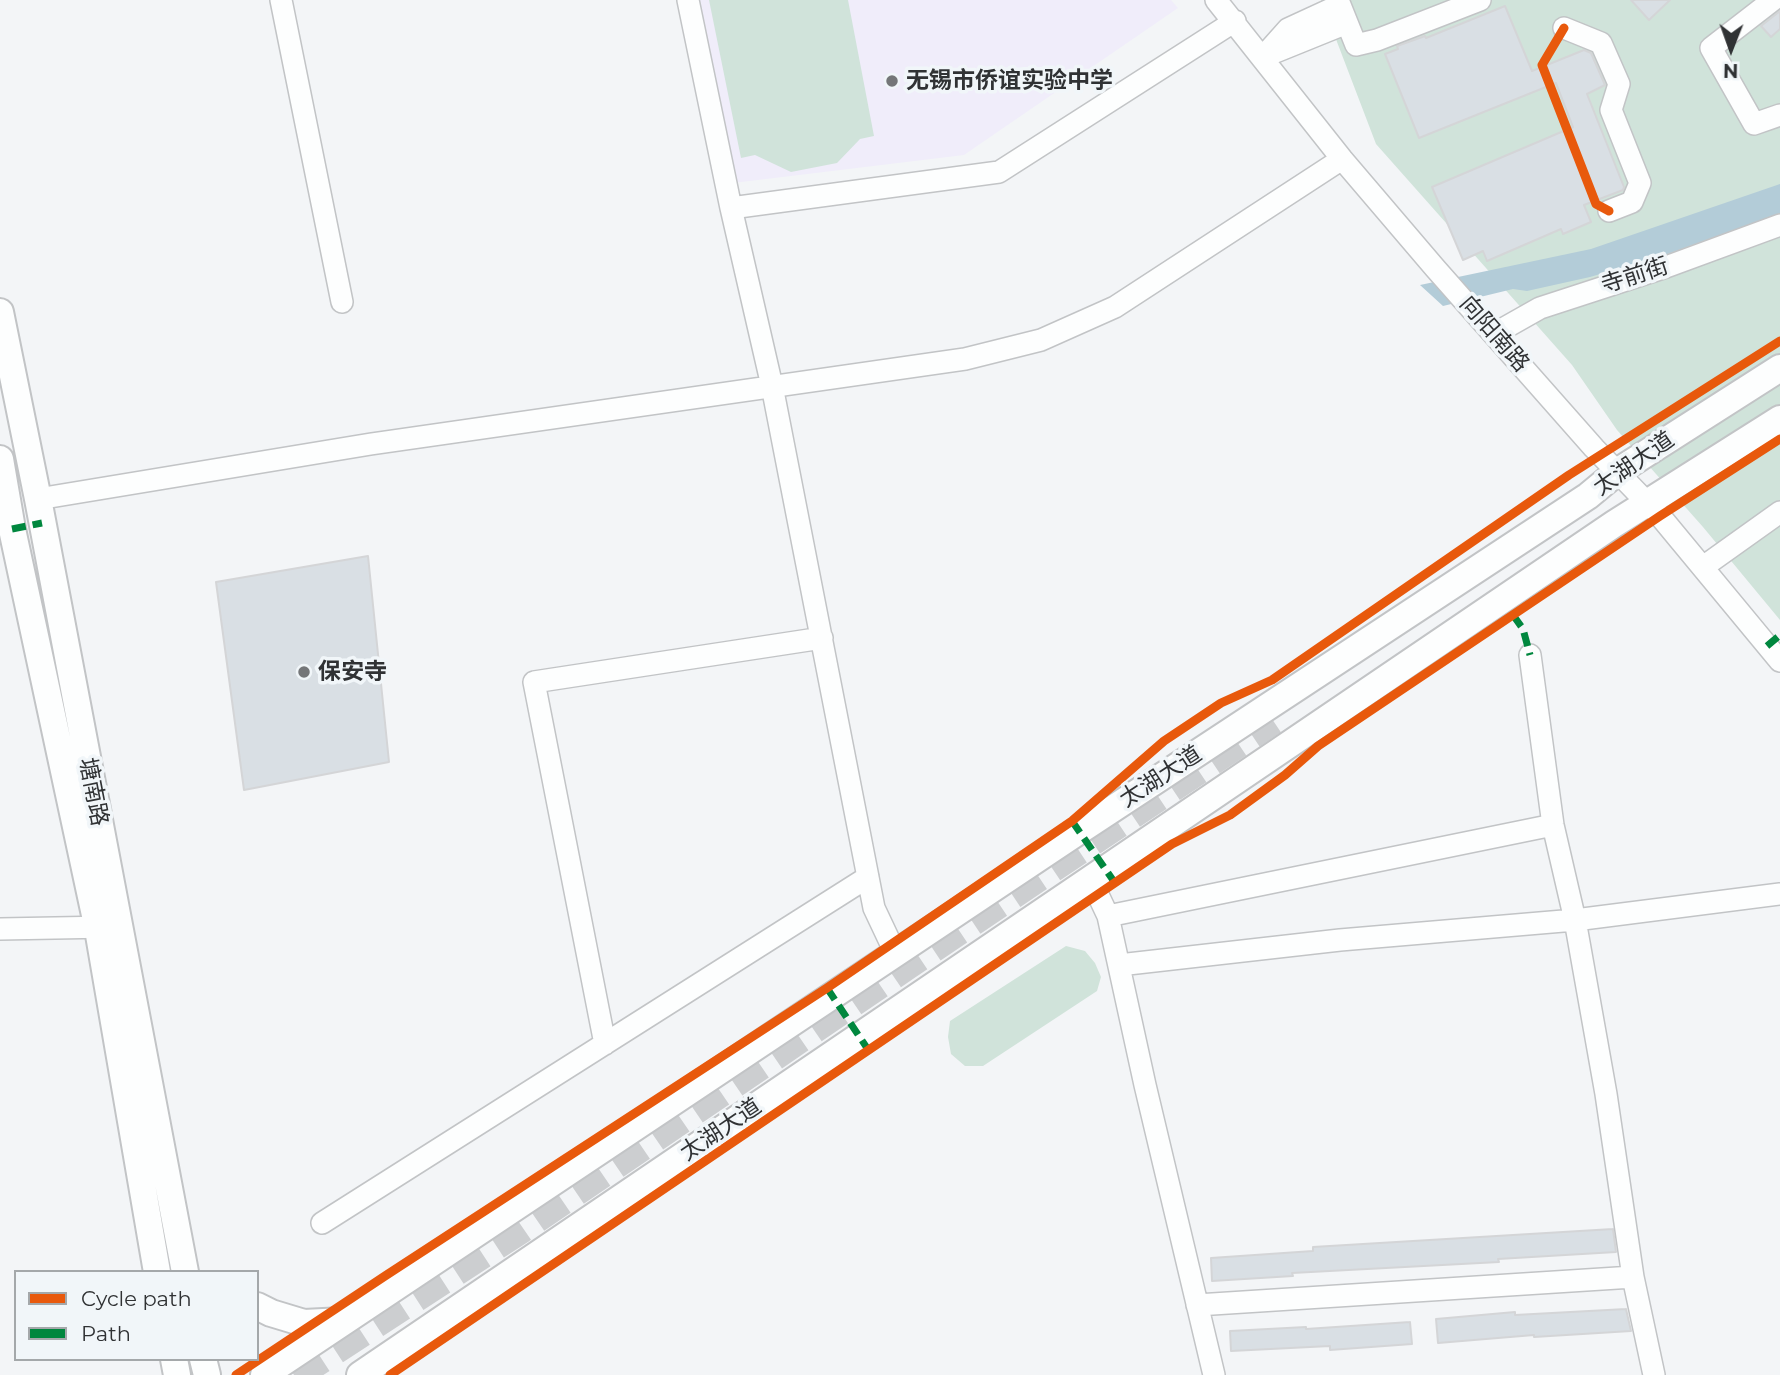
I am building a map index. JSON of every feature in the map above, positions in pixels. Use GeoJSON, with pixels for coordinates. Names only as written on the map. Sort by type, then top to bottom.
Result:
{"type":"FeatureCollection","features":[{"type":"Feature","properties":{"kind":"main road","name":"塘南路"},"geometry":{"type":"LineString","coordinates":[[0,312],[38,499],[109,928],[157,1270]]}},
{"type":"Feature","properties":{"kind":"main road","name":"太湖大道"},"geometry":{"type":"LineString","coordinates":[[264,1375],[1588,496],[1617,471],[1780,368]]}},
{"type":"Feature","properties":{"kind":"main road","name":"太湖大道"},"geometry":{"type":"LineString","coordinates":[[360,1375],[1646,503],[1780,419]]}},
{"type":"Feature","properties":{"kind":"main road","name":"塘南路"},"geometry":{"type":"LineString","coordinates":[[0,459],[12,529],[109,928],[183,1259]]}},
{"type":"Feature","properties":{"kind":"main road"},"geometry":{"type":"LineString","coordinates":[[183,1259],[203,1270]]}},
{"type":"Feature","properties":{"kind":"main road"},"geometry":{"type":"LineString","coordinates":[[259,1307],[304,1323],[345,1321]]}},
{"type":"Feature","properties":{"kind":"street"},"geometry":{"type":"LineString","coordinates":[[281,0],[342,302]]}},
{"type":"Feature","properties":{"kind":"street"},"geometry":{"type":"LineString","coordinates":[[688,0],[772,386],[874,908],[891,944],[898,952]]}},
{"type":"Feature","properties":{"kind":"street","name":"向阳南路"},"geometry":{"type":"LineString","coordinates":[[1216,0],[1342,159],[1434,268],[1594,448],[1660,516],[1780,661]]}},
{"type":"Feature","properties":{"kind":"street"},"geometry":{"type":"LineString","coordinates":[[1262,57],[1288,29],[1342,9],[1356,45],[1377,40],[1479,0]]}},
{"type":"Feature","properties":{"kind":"street"},"geometry":{"type":"LineString","coordinates":[[1773,0],[1711,48],[1754,124],[1780,115]]}},
{"type":"Feature","properties":{"kind":"street"},"geometry":{"type":"LineString","coordinates":[[732,208],[999,172],[1235,21]]}},
{"type":"Feature","properties":{"kind":"street"},"geometry":{"type":"LineString","coordinates":[[1564,28],[1601,43],[1619,84],[1611,110],[1640,183],[1632,202],[1609,211]]}},
{"type":"Feature","properties":{"kind":"street"},"geometry":{"type":"LineString","coordinates":[[38,499],[371,444],[965,359],[1041,340],[1115,307],[1342,159]]}},
{"type":"Feature","properties":{"kind":"street","name":"寺前街"},"geometry":{"type":"LineString","coordinates":[[1490,329],[1540,308],[1666,267],[1780,225]]}},
{"type":"Feature","properties":{"kind":"street"},"geometry":{"type":"LineString","coordinates":[[1703,567],[1780,512]]}},
{"type":"Feature","properties":{"kind":"street"},"geometry":{"type":"LineString","coordinates":[[605,1044],[534,682],[821,638]]}},
{"type":"Feature","properties":{"kind":"street"},"geometry":{"type":"LineString","coordinates":[[1530,655],[1553,825],[1575,920],[1606,1094],[1633,1277],[1654,1375]]}},
{"type":"Feature","properties":{"kind":"street"},"geometry":{"type":"LineString","coordinates":[[1108,916],[1553,825]]}},
{"type":"Feature","properties":{"kind":"street"},"geometry":{"type":"LineString","coordinates":[[322,1223],[868,877]]}},
{"type":"Feature","properties":{"kind":"street"},"geometry":{"type":"LineString","coordinates":[[1091,880],[1108,916],[1214,1375]]}},
{"type":"Feature","properties":{"kind":"street"},"geometry":{"type":"LineString","coordinates":[[1119,965],[1340,940],[1575,920],[1780,894]]}},
{"type":"Feature","properties":{"kind":"street"},"geometry":{"type":"LineString","coordinates":[[0,929],[109,928]]}},
{"type":"Feature","properties":{"kind":"street"},"geometry":{"type":"LineString","coordinates":[[1197,1305],[1633,1277]]}},
{"type":"Feature","properties":{"kind":"shaded area","name":"无锡市侨谊实验中学"},"geometry":{"type":"Polygon","coordinates":[[[696,0],[1171,0],[1178,8],[964,155],[733,183],[696,0]]]}},
{"type":"Feature","properties":{"kind":"green space"},"geometry":{"type":"Polygon","coordinates":[[[709,0],[848,0],[874,136],[860,139],[837,163],[791,172],[755,155],[741,158],[709,0]]]}},
{"type":"Feature","properties":{"kind":"green space"},"geometry":{"type":"Polygon","coordinates":[[[1321,0],[1780,0],[1780,620],[1703,527],[1617,430],[1572,365],[1376,144],[1321,0]]]}},
{"type":"Feature","properties":{"kind":"green space"},"geometry":{"type":"Polygon","coordinates":[[[1066,946],[1085,951],[1095,963],[1101,977],[1097,991],[983,1066],[965,1066],[951,1054],[948,1037],[950,1021],[1066,946]]]}},
{"type":"Feature","properties":{"kind":"water"},"geometry":{"type":"Polygon","coordinates":[[[1780,184],[1780,213],[1662,256],[1590,277],[1527,291],[1513,289],[1443,306],[1420,285],[1591,249],[1780,184]]]}},
{"type":"Feature","properties":{"kind":"building"},"geometry":{"type":"Polygon","coordinates":[[[1631,0],[1670,0],[1649,20],[1631,0]]]}},
{"type":"Feature","properties":{"kind":"building"},"geometry":{"type":"Polygon","coordinates":[[[1505,6],[1532,71],[1584,50],[1591,53],[1605,85],[1587,94],[1624,187],[1623,190],[1584,205],[1591,222],[1563,234],[1561,229],[1487,261],[1483,251],[1463,260],[1432,187],[1573,127],[1556,83],[1419,138],[1385,54],[1398,49],[1397,46],[1425,36],[1426,38],[1505,6]]]}},
{"type":"Feature","properties":{"kind":"building"},"geometry":{"type":"Polygon","coordinates":[[[1780,11],[1780,29],[1771,37],[1761,26],[1780,11]]]}},
{"type":"Feature","properties":{"kind":"building","name":"保安寺"},"geometry":{"type":"Polygon","coordinates":[[[368,556],[389,762],[244,790],[216,582],[368,556]]]}},
{"type":"Feature","properties":{"kind":"building"},"geometry":{"type":"Polygon","coordinates":[[[1613,1229],[1616,1252],[1498,1259],[1499,1262],[1292,1273],[1293,1276],[1212,1281],[1211,1258],[1313,1251],[1313,1247],[1613,1229]]]}},
{"type":"Feature","properties":{"kind":"building"},"geometry":{"type":"Polygon","coordinates":[[[1626,1309],[1631,1331],[1438,1343],[1436,1319],[1515,1312],[1515,1315],[1626,1309]]]}},
{"type":"Feature","properties":{"kind":"building"},"geometry":{"type":"Polygon","coordinates":[[[1410,1322],[1412,1344],[1330,1350],[1330,1346],[1231,1351],[1230,1331],[1410,1322]]]}},
{"type":"Feature","properties":{"kind":"tunnel"},"geometry":{"type":"LineString","coordinates":[[294,1375],[520,1228],[1272,719]]}},
{"type":"Feature","properties":{"kind":"marked path"},"geometry":{"type":"LineString","coordinates":[[12,529],[42,523]]}},
{"type":"Feature","properties":{"kind":"marked path"},"geometry":{"type":"LineString","coordinates":[[1513,615],[1523,629],[1530,655]]}},
{"type":"Feature","properties":{"kind":"marked path"},"geometry":{"type":"LineString","coordinates":[[1767,646],[1780,635]]}},
{"type":"Feature","properties":{"kind":"marked path"},"geometry":{"type":"LineString","coordinates":[[1072,821],[1115,883]]}},
{"type":"Feature","properties":{"kind":"marked path"},"geometry":{"type":"LineString","coordinates":[[827,988],[869,1051]]}},
{"type":"Feature","properties":{"kind":"cycle path"},"geometry":{"type":"LineString","coordinates":[[1564,28],[1542,65],[1596,204],[1609,211]]}},
{"type":"Feature","properties":{"kind":"cycle path"},"geometry":{"type":"LineString","coordinates":[[259,1360],[827,988],[1072,821],[1164,741],[1221,703],[1272,680],[1569,475],[1780,341]]}},
{"type":"Feature","properties":{"kind":"cycle path"},"geometry":{"type":"LineString","coordinates":[[390,1375],[1172,844],[1230,815],[1285,775],[1318,746],[1660,516],[1780,439]]}},
{"type":"Feature","properties":{"kind":"cycle path"},"geometry":{"type":"LineString","coordinates":[[236,1375],[257,1361]]}},
{"type":"Feature","properties":{"kind":"place","name":"无锡市侨谊实验中学"},"geometry":{"type":"Point","coordinates":[892,81]}},
{"type":"Feature","properties":{"kind":"place","name":"保安寺"},"geometry":{"type":"Point","coordinates":[304,672]}}]}
